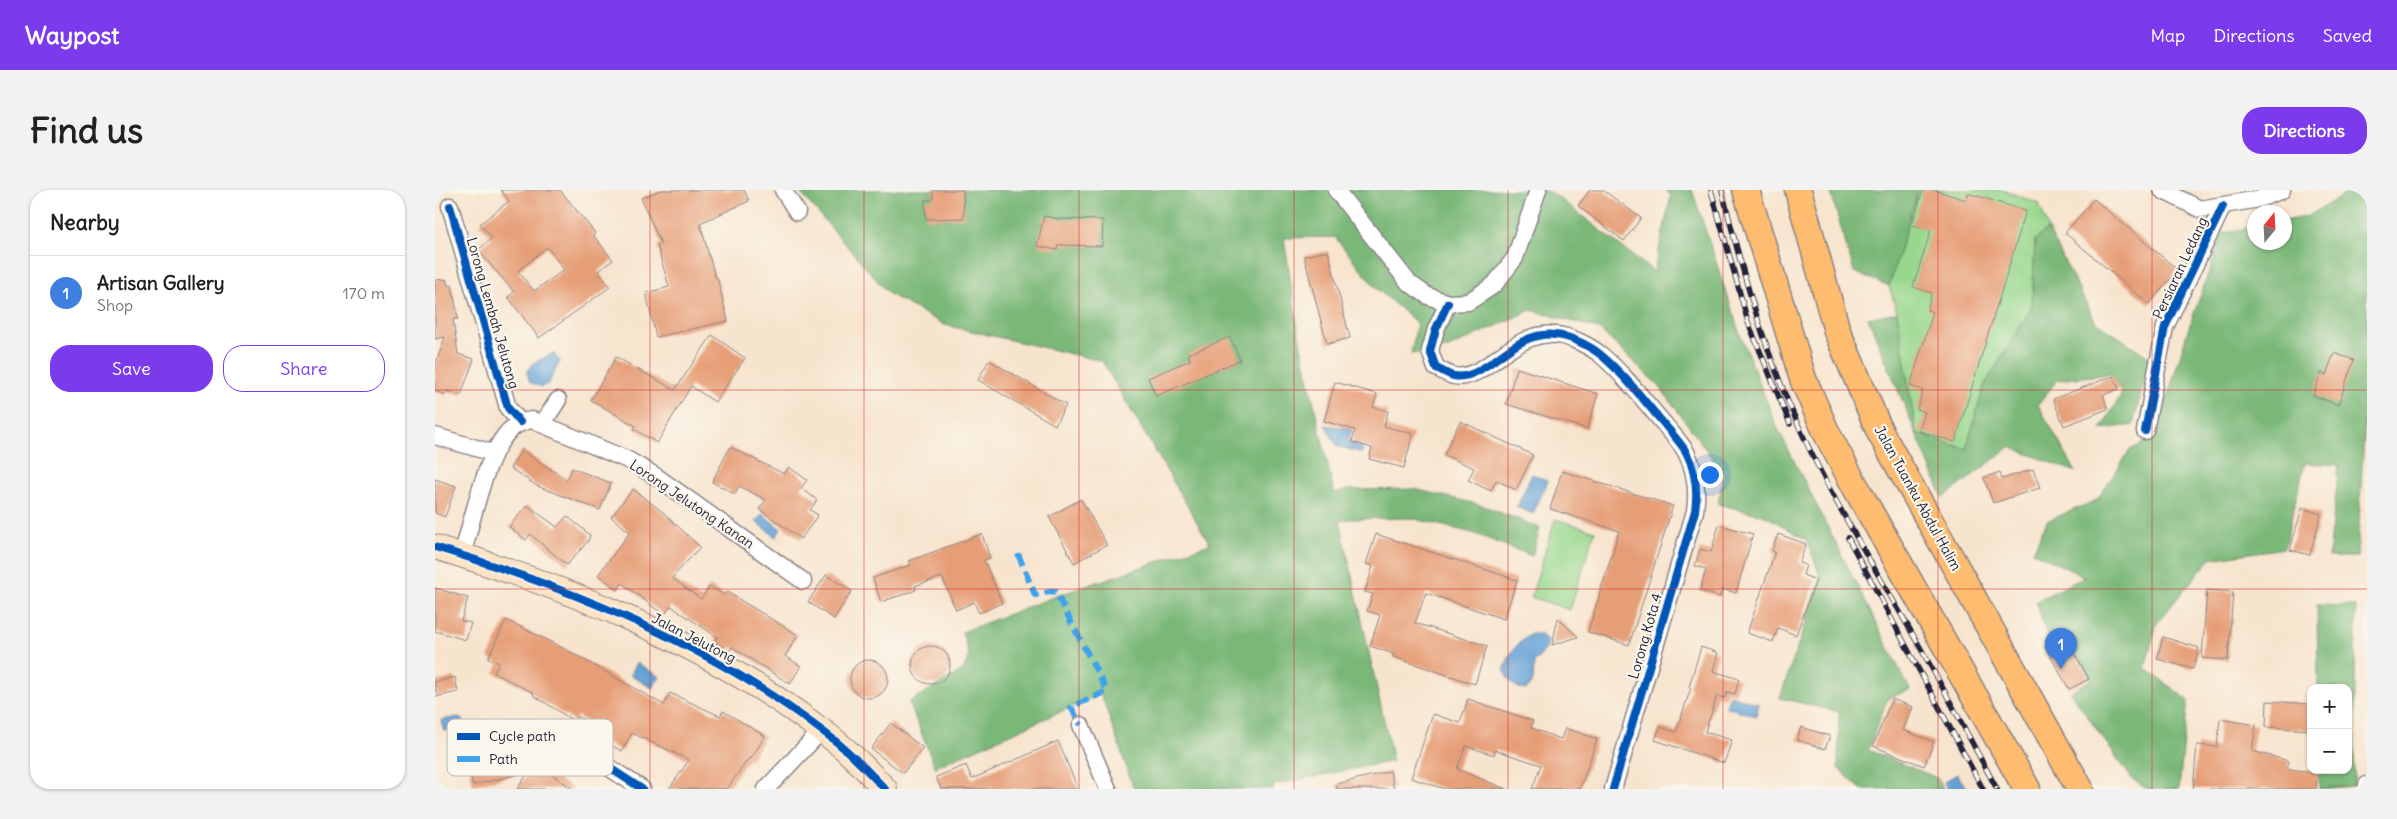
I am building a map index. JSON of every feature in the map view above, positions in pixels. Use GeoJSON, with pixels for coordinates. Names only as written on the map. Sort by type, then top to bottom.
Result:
{"type":"FeatureCollection","features":[{"type":"Feature","properties":{"kind":"main road"},"geometry":{"type":"LineString","coordinates":[[1746,190],[1803,379],[1827,434],[1859,495],[2027,789]]}},
{"type":"Feature","properties":{"kind":"main road","name":"Jalan Tuanku Abdul Halim"},"geometry":{"type":"LineString","coordinates":[[1798,190],[1837,331],[1880,432],[2080,789]]}},
{"type":"Feature","properties":{"kind":"street"},"geometry":{"type":"LineString","coordinates":[[783,190],[797,212]]}},
{"type":"Feature","properties":{"kind":"street"},"geometry":{"type":"LineString","coordinates":[[1335,190],[1409,283],[1428,296],[1448,303],[1468,302],[1494,286],[1515,258],[1538,190]]}},
{"type":"Feature","properties":{"kind":"street"},"geometry":{"type":"LineString","coordinates":[[1811,190],[1809,199],[1818,262]]}},
{"type":"Feature","properties":{"kind":"street"},"geometry":{"type":"LineString","coordinates":[[2162,190],[2200,209],[2259,199],[2282,190]]}},
{"type":"Feature","properties":{"kind":"street","name":"Lorong Lembah Jelutong"},"geometry":{"type":"LineString","coordinates":[[450,206],[508,408],[520,422]]}},
{"type":"Feature","properties":{"kind":"street","name":"Persiaran Ledang"},"geometry":{"type":"LineString","coordinates":[[2145,431],[2165,327],[2223,206]]}},
{"type":"Feature","properties":{"kind":"street","name":"Lorong Kota 4"},"geometry":{"type":"LineString","coordinates":[[1448,303],[1436,330],[1430,351],[1437,368],[1453,376],[1468,376],[1518,342],[1537,334],[1557,334],[1580,343],[1600,354],[1645,401],[1685,451],[1693,469],[1698,489],[1695,511],[1613,789]]}},
{"type":"Feature","properties":{"kind":"street"},"geometry":{"type":"LineString","coordinates":[[543,422],[558,400]]}},
{"type":"Feature","properties":{"kind":"street","name":"Lorong Jelutong Kanan"},"geometry":{"type":"LineString","coordinates":[[520,422],[532,420],[543,422],[628,460],[657,477],[803,581]]}},
{"type":"Feature","properties":{"kind":"street"},"geometry":{"type":"LineString","coordinates":[[462,556],[493,453],[505,435],[520,422]]}},
{"type":"Feature","properties":{"kind":"street"},"geometry":{"type":"LineString","coordinates":[[435,436],[493,453]]}},
{"type":"Feature","properties":{"kind":"street","name":"Jalan Jelutong"},"geometry":{"type":"LineString","coordinates":[[435,547],[561,590],[674,640],[759,686],[822,730],[854,757],[885,789]]}},
{"type":"Feature","properties":{"kind":"street"},"geometry":{"type":"LineString","coordinates":[[1081,725],[1108,789]]}},
{"type":"Feature","properties":{"kind":"street"},"geometry":{"type":"LineString","coordinates":[[766,789],[822,730]]}},
{"type":"Feature","properties":{"kind":"street"},"geometry":{"type":"LineString","coordinates":[[613,770],[642,789]]}},
{"type":"Feature","properties":{"kind":"green space"},"geometry":{"type":"Polygon","coordinates":[[[798,190],[1545,190],[1558,197],[1654,272],[1671,196],[1666,190],[1692,190],[1739,331],[1776,425],[1910,690],[1888,698],[1868,750],[1937,778],[1943,789],[1861,789],[1838,768],[1839,712],[1780,698],[1821,579],[1807,540],[1766,516],[1718,504],[1724,474],[1660,387],[1599,329],[1531,310],[1446,349],[1411,354],[1417,323],[1376,288],[1335,237],[1284,238],[1300,342],[1334,493],[1346,490],[1414,489],[1481,505],[1540,528],[1532,556],[1473,533],[1411,518],[1350,519],[1340,521],[1393,761],[1273,785],[1274,789],[1134,789],[1101,694],[935,767],[909,702],[963,670],[969,655],[962,632],[1059,595],[1210,544],[1102,361],[945,325],[889,294],[798,190]]]}},
{"type":"Feature","properties":{"kind":"green space"},"geometry":{"type":"Polygon","coordinates":[[[1830,190],[1918,190],[1889,286],[1854,272],[1830,190]]]}},
{"type":"Feature","properties":{"kind":"green space"},"geometry":{"type":"Polygon","coordinates":[[[1918,190],[2003,190],[2039,204],[2048,229],[2035,240],[2032,307],[1984,386],[1966,449],[1916,433],[1897,312],[1889,286],[1918,190]]]}},
{"type":"Feature","properties":{"kind":"green space"},"geometry":{"type":"Polygon","coordinates":[[[2352,190],[2367,190],[2367,414],[2365,417],[2357,557],[2329,557],[2339,465],[2305,463],[2284,548],[2210,559],[2157,623],[2145,668],[2188,700],[2179,789],[2147,789],[2132,779],[2070,692],[2091,680],[2066,633],[2048,639],[2036,601],[2085,577],[2033,552],[2047,521],[2097,500],[2130,450],[2155,438],[2188,330],[2223,233],[2247,228],[2247,250],[2292,250],[2292,219],[2308,216],[2352,190]]]}},
{"type":"Feature","properties":{"kind":"green space"},"geometry":{"type":"Polygon","coordinates":[[[2048,229],[2095,321],[2150,358],[2133,425],[2101,429],[2122,393],[2111,374],[2057,380],[2038,405],[2076,472],[2010,447],[1943,498],[1868,318],[1897,312],[1916,433],[1966,449],[1984,386],[2032,307],[2035,240],[2048,229]]]}},
{"type":"Feature","properties":{"kind":"green space"},"geometry":{"type":"Polygon","coordinates":[[[1555,519],[1595,531],[1570,610],[1531,597],[1555,519]]]}},
{"type":"Feature","properties":{"kind":"green space"},"geometry":{"type":"Polygon","coordinates":[[[2317,605],[2356,606],[2354,786],[2319,789],[2319,774],[2352,774],[2352,684],[2318,684],[2317,605]]]}},
{"type":"Feature","properties":{"kind":"water"},"geometry":{"type":"Polygon","coordinates":[[[553,353],[560,361],[549,383],[541,387],[530,382],[527,373],[532,364],[553,353]]]}},
{"type":"Feature","properties":{"kind":"water"},"geometry":{"type":"Polygon","coordinates":[[[1325,425],[1352,429],[1348,442],[1362,447],[1362,453],[1337,446],[1325,425]]]}},
{"type":"Feature","properties":{"kind":"water"},"geometry":{"type":"Polygon","coordinates":[[[1532,474],[1548,481],[1533,514],[1517,507],[1532,474]]]}},
{"type":"Feature","properties":{"kind":"water"},"geometry":{"type":"Polygon","coordinates":[[[762,514],[781,529],[776,537],[756,522],[762,514]]]}},
{"type":"Feature","properties":{"kind":"water"},"geometry":{"type":"Polygon","coordinates":[[[1531,634],[1540,634],[1548,641],[1546,649],[1534,663],[1533,681],[1526,690],[1512,684],[1504,671],[1514,649],[1531,634]]]}},
{"type":"Feature","properties":{"kind":"water"},"geometry":{"type":"Polygon","coordinates":[[[637,663],[660,677],[652,688],[630,675],[637,663]]]}},
{"type":"Feature","properties":{"kind":"water"},"geometry":{"type":"Polygon","coordinates":[[[1730,695],[1759,704],[1756,716],[1726,707],[1730,695]]]}},
{"type":"Feature","properties":{"kind":"water"},"geometry":{"type":"Polygon","coordinates":[[[447,719],[447,730],[444,731],[441,720],[447,719]]]}},
{"type":"Feature","properties":{"kind":"water"},"geometry":{"type":"Polygon","coordinates":[[[1957,774],[1967,789],[1948,789],[1944,782],[1957,774]]]}},
{"type":"Feature","properties":{"kind":"building"},"geometry":{"type":"Polygon","coordinates":[[[501,190],[560,190],[595,233],[593,235],[613,260],[598,271],[610,287],[539,338],[508,297],[514,292],[478,250],[492,238],[480,224],[509,201],[501,190]],[[547,247],[518,271],[534,291],[564,270],[547,247]]]}},
{"type":"Feature","properties":{"kind":"building"},"geometry":{"type":"Polygon","coordinates":[[[661,190],[744,190],[749,201],[700,223],[715,277],[717,277],[728,321],[656,337],[646,293],[669,287],[657,245],[661,244],[641,198],[661,190]]]}},
{"type":"Feature","properties":{"kind":"building"},"geometry":{"type":"Polygon","coordinates":[[[933,190],[963,190],[964,218],[926,219],[925,200],[933,200],[933,190]]]}},
{"type":"Feature","properties":{"kind":"building"},"geometry":{"type":"Polygon","coordinates":[[[1590,190],[1603,190],[1641,218],[1624,241],[1578,206],[1590,190]]]}},
{"type":"Feature","properties":{"kind":"building"},"geometry":{"type":"Polygon","coordinates":[[[1923,190],[1934,190],[1966,200],[1968,193],[2026,211],[1955,442],[1919,431],[1925,412],[1917,409],[1923,390],[1910,386],[1933,312],[1927,310],[1932,293],[1913,287],[1931,230],[1912,225],[1923,190]]]}},
{"type":"Feature","properties":{"kind":"building"},"geometry":{"type":"Polygon","coordinates":[[[2094,199],[2178,270],[2149,304],[2065,233],[2094,199]]]}},
{"type":"Feature","properties":{"kind":"building"},"geometry":{"type":"Polygon","coordinates":[[[1044,216],[1059,219],[1103,220],[1102,246],[1058,245],[1057,250],[1037,246],[1044,216]]]}},
{"type":"Feature","properties":{"kind":"building"},"geometry":{"type":"Polygon","coordinates":[[[1328,251],[1350,338],[1327,344],[1304,256],[1328,251]]]}},
{"type":"Feature","properties":{"kind":"building"},"geometry":{"type":"Polygon","coordinates":[[[446,279],[448,286],[452,285],[458,319],[453,319],[458,354],[474,359],[461,395],[447,391],[446,395],[435,391],[435,366],[445,337],[435,339],[435,280],[446,279]]]}},
{"type":"Feature","properties":{"kind":"building"},"geometry":{"type":"Polygon","coordinates":[[[712,335],[745,358],[715,402],[691,386],[657,443],[634,429],[636,426],[591,400],[616,357],[675,390],[712,335]]]}},
{"type":"Feature","properties":{"kind":"building"},"geometry":{"type":"Polygon","coordinates":[[[1230,337],[1240,360],[1156,396],[1148,378],[1190,360],[1188,354],[1230,337]]]}},
{"type":"Feature","properties":{"kind":"building"},"geometry":{"type":"Polygon","coordinates":[[[2334,353],[2354,360],[2338,405],[2313,395],[2321,373],[2326,375],[2334,353]]]}},
{"type":"Feature","properties":{"kind":"building"},"geometry":{"type":"Polygon","coordinates":[[[989,360],[1066,405],[1055,425],[978,380],[989,360]]]}},
{"type":"Feature","properties":{"kind":"building"},"geometry":{"type":"Polygon","coordinates":[[[1517,368],[1598,394],[1587,429],[1506,404],[1517,368]]]}},
{"type":"Feature","properties":{"kind":"building"},"geometry":{"type":"Polygon","coordinates":[[[2113,376],[2119,389],[2103,395],[2108,409],[2064,426],[2053,399],[2113,376]]]}},
{"type":"Feature","properties":{"kind":"building"},"geometry":{"type":"Polygon","coordinates":[[[1335,382],[1377,394],[1373,407],[1388,411],[1384,426],[1413,434],[1404,468],[1369,459],[1372,448],[1352,442],[1355,430],[1324,421],[1335,382]]]}},
{"type":"Feature","properties":{"kind":"building"},"geometry":{"type":"Polygon","coordinates":[[[1460,421],[1533,455],[1516,490],[1496,480],[1491,491],[1468,480],[1474,468],[1444,455],[1460,421]]]}},
{"type":"Feature","properties":{"kind":"building"},"geometry":{"type":"Polygon","coordinates":[[[730,447],[784,474],[789,467],[807,480],[801,488],[817,500],[810,510],[818,515],[801,539],[759,509],[766,500],[739,486],[735,494],[712,482],[730,447]]]}},
{"type":"Feature","properties":{"kind":"building"},"geometry":{"type":"Polygon","coordinates":[[[522,450],[567,480],[572,468],[611,483],[600,510],[537,486],[510,468],[522,450]]]}},
{"type":"Feature","properties":{"kind":"building"},"geometry":{"type":"Polygon","coordinates":[[[2033,469],[2040,488],[1993,503],[1984,478],[2000,472],[2002,479],[2033,469]]]}},
{"type":"Feature","properties":{"kind":"building"},"geometry":{"type":"Polygon","coordinates":[[[1562,471],[1673,506],[1629,645],[1588,632],[1619,531],[1550,509],[1562,471]]]}},
{"type":"Feature","properties":{"kind":"building"},"geometry":{"type":"Polygon","coordinates":[[[435,479],[456,486],[445,517],[435,513],[435,479]]]}},
{"type":"Feature","properties":{"kind":"building"},"geometry":{"type":"Polygon","coordinates":[[[633,489],[665,514],[700,547],[672,578],[701,599],[710,586],[724,595],[727,592],[798,635],[785,656],[801,666],[790,684],[732,647],[729,651],[715,642],[717,637],[671,606],[664,615],[622,583],[618,590],[598,575],[630,532],[611,517],[633,489]]]}},
{"type":"Feature","properties":{"kind":"building"},"geometry":{"type":"Polygon","coordinates":[[[1081,499],[1107,545],[1074,563],[1049,517],[1081,499]]]}},
{"type":"Feature","properties":{"kind":"building"},"geometry":{"type":"Polygon","coordinates":[[[527,505],[557,527],[567,516],[590,535],[588,541],[567,565],[530,534],[526,540],[509,527],[527,505]]]}},
{"type":"Feature","properties":{"kind":"building"},"geometry":{"type":"Polygon","coordinates":[[[2302,508],[2321,514],[2310,555],[2290,550],[2302,508]]]}},
{"type":"Feature","properties":{"kind":"building"},"geometry":{"type":"Polygon","coordinates":[[[1719,525],[1753,534],[1736,593],[1722,589],[1720,597],[1700,591],[1706,569],[1695,566],[1700,549],[1711,552],[1719,525]]]}},
{"type":"Feature","properties":{"kind":"building"},"geometry":{"type":"Polygon","coordinates":[[[982,534],[990,558],[984,560],[1002,603],[979,613],[974,602],[956,610],[942,577],[915,586],[916,590],[881,602],[873,578],[911,565],[909,561],[982,534]]]}},
{"type":"Feature","properties":{"kind":"building"},"geometry":{"type":"Polygon","coordinates":[[[1376,534],[1517,580],[1504,619],[1426,593],[1415,623],[1487,646],[1475,684],[1393,657],[1394,654],[1370,646],[1380,615],[1367,611],[1373,594],[1365,592],[1373,566],[1366,564],[1376,534]]]}},
{"type":"Feature","properties":{"kind":"building"},"geometry":{"type":"Polygon","coordinates":[[[1778,534],[1806,544],[1799,563],[1806,565],[1803,575],[1816,580],[1796,635],[1778,628],[1773,642],[1747,633],[1775,552],[1772,551],[1778,534]]]}},
{"type":"Feature","properties":{"kind":"building"},"geometry":{"type":"Polygon","coordinates":[[[826,575],[852,591],[834,619],[808,602],[826,575]]]}},
{"type":"Feature","properties":{"kind":"building"},"geometry":{"type":"Polygon","coordinates":[[[435,588],[468,598],[461,621],[471,623],[466,640],[435,631],[435,588]]]}},
{"type":"Feature","properties":{"kind":"building"},"geometry":{"type":"Polygon","coordinates":[[[2207,590],[2233,592],[2228,660],[2202,658],[2207,590]]]}},
{"type":"Feature","properties":{"kind":"building"},"geometry":{"type":"Polygon","coordinates":[[[1558,618],[1578,637],[1552,645],[1558,618]]]}},
{"type":"Feature","properties":{"kind":"building"},"geometry":{"type":"Polygon","coordinates":[[[506,620],[565,649],[664,705],[670,693],[720,716],[723,711],[765,736],[751,759],[749,758],[727,789],[669,789],[689,760],[632,733],[622,751],[613,746],[613,719],[583,719],[577,716],[575,719],[571,719],[533,695],[534,693],[494,673],[499,663],[488,658],[506,620]]]}},
{"type":"Feature","properties":{"kind":"building"},"geometry":{"type":"Polygon","coordinates":[[[2065,636],[2089,679],[2069,689],[2045,647],[2065,636]]]}},
{"type":"Feature","properties":{"kind":"building"},"geometry":{"type":"Polygon","coordinates":[[[2163,637],[2199,648],[2193,669],[2157,659],[2163,637]]]}},
{"type":"Feature","properties":{"kind":"building"},"geometry":{"type":"Polygon","coordinates":[[[931,646],[944,652],[950,665],[944,678],[931,684],[918,678],[912,665],[918,652],[931,646]]]}},
{"type":"Feature","properties":{"kind":"building"},"geometry":{"type":"Polygon","coordinates":[[[1701,647],[1718,653],[1713,671],[1739,679],[1735,694],[1727,692],[1725,698],[1717,696],[1705,732],[1732,740],[1724,763],[1655,740],[1660,727],[1676,732],[1691,688],[1689,687],[1701,647]]]}},
{"type":"Feature","properties":{"kind":"building"},"geometry":{"type":"Polygon","coordinates":[[[869,660],[882,666],[888,679],[882,692],[869,698],[856,692],[850,679],[856,666],[869,660]]]}},
{"type":"Feature","properties":{"kind":"building"},"geometry":{"type":"Polygon","coordinates":[[[455,677],[458,692],[435,697],[435,682],[455,677]]]}},
{"type":"Feature","properties":{"kind":"building"},"geometry":{"type":"Polygon","coordinates":[[[1468,699],[1533,721],[1531,728],[1561,739],[1565,728],[1597,739],[1580,789],[1532,789],[1541,765],[1495,750],[1494,755],[1466,746],[1457,769],[1506,789],[1445,789],[1411,778],[1433,714],[1460,723],[1468,699]]]}},
{"type":"Feature","properties":{"kind":"building"},"geometry":{"type":"Polygon","coordinates":[[[1892,699],[1913,707],[1903,730],[1934,742],[1924,766],[1873,746],[1892,699]]]}},
{"type":"Feature","properties":{"kind":"building"},"geometry":{"type":"Polygon","coordinates":[[[2267,701],[2307,704],[2307,730],[2266,727],[2267,701]]]}},
{"type":"Feature","properties":{"kind":"building"},"geometry":{"type":"Polygon","coordinates":[[[2220,719],[2256,725],[2252,751],[2289,761],[2287,769],[2307,771],[2307,774],[2317,774],[2316,789],[2193,789],[2197,745],[2217,747],[2220,719]]]}},
{"type":"Feature","properties":{"kind":"building"},"geometry":{"type":"Polygon","coordinates":[[[891,723],[923,748],[903,773],[871,749],[891,723]]]}},
{"type":"Feature","properties":{"kind":"building"},"geometry":{"type":"Polygon","coordinates":[[[1801,727],[1830,736],[1825,749],[1797,740],[1801,727]]]}},
{"type":"Feature","properties":{"kind":"building"},"geometry":{"type":"Polygon","coordinates":[[[1058,741],[1078,789],[941,789],[936,777],[966,765],[972,779],[1058,741]]]}},
{"type":"Feature","properties":{"kind":"building"},"geometry":{"type":"Polygon","coordinates":[[[1390,771],[1394,789],[1337,789],[1337,784],[1390,771]]]}},
{"type":"Feature","properties":{"kind":"building"},"geometry":{"type":"Polygon","coordinates":[[[471,776],[511,776],[473,785],[471,776]]]}},
{"type":"Feature","properties":{"kind":"building"},"geometry":{"type":"Polygon","coordinates":[[[526,776],[554,776],[573,789],[517,789],[526,776]]]}},
{"type":"Feature","properties":{"kind":"railway"},"geometry":{"type":"LineString","coordinates":[[1711,190],[1748,322],[1790,424]]}},
{"type":"Feature","properties":{"kind":"railway"},"geometry":{"type":"LineString","coordinates":[[1722,190],[1763,335],[1796,420],[1841,510],[1934,673],[1997,789]]}},
{"type":"Feature","properties":{"kind":"railway"},"geometry":{"type":"LineString","coordinates":[[1848,538],[1983,789]]}},
{"type":"Feature","properties":{"kind":"marked path"},"geometry":{"type":"LineString","coordinates":[[1018,554],[1035,595],[1055,591],[1107,691],[1071,707],[1081,725]]}},
{"type":"Feature","properties":{"kind":"cycle path"},"geometry":{"type":"LineString","coordinates":[[450,206],[508,408],[520,422]]}},
{"type":"Feature","properties":{"kind":"cycle path"},"geometry":{"type":"LineString","coordinates":[[2145,431],[2165,327],[2223,206]]}},
{"type":"Feature","properties":{"kind":"cycle path"},"geometry":{"type":"LineString","coordinates":[[1448,303],[1436,329],[1430,351],[1436,368],[1454,376],[1466,376],[1489,364],[1526,340],[1541,335],[1556,335],[1573,339],[1601,355],[1627,380],[1682,445],[1692,466],[1696,488],[1695,511],[1613,789]]}},
{"type":"Feature","properties":{"kind":"cycle path"},"geometry":{"type":"LineString","coordinates":[[435,547],[486,563],[587,600],[685,645],[778,699],[847,751],[885,789]]}},
{"type":"Feature","properties":{"kind":"cycle path"},"geometry":{"type":"LineString","coordinates":[[613,770],[642,789]]}},
{"type":"Feature","properties":{"kind":"place","name":"Artisan Gallery"},"geometry":{"type":"Point","coordinates":[2061,669]}}]}
